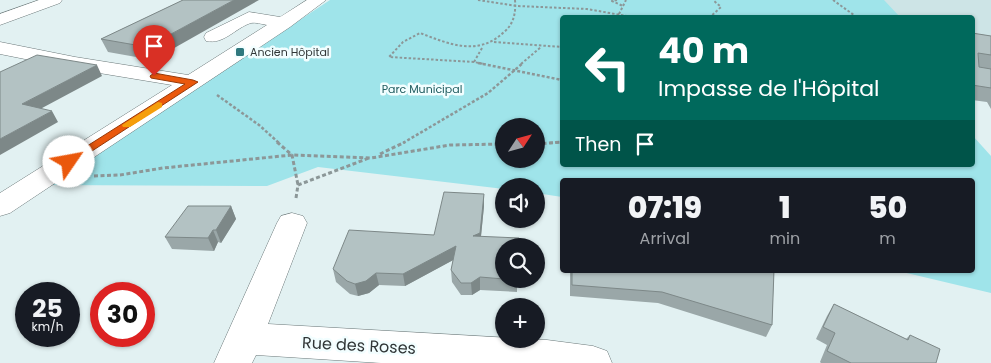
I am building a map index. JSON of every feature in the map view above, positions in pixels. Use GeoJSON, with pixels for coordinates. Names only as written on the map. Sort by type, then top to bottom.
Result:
{"type":"FeatureCollection","features":[{"type":"Feature","properties":{"kind":"street"},"geometry":{"type":"LineString","coordinates":[[1,10],[54,0]]}},
{"type":"Feature","properties":{"kind":"street"},"geometry":{"type":"LineString","coordinates":[[0,206],[318,0]]}},
{"type":"Feature","properties":{"kind":"street"},"geometry":{"type":"LineString","coordinates":[[268,9],[274,17],[286,21]]}},
{"type":"Feature","properties":{"kind":"street"},"geometry":{"type":"LineString","coordinates":[[213,37],[249,17],[286,21]]}},
{"type":"Feature","properties":{"kind":"street"},"geometry":{"type":"LineString","coordinates":[[0,48],[75,63],[193,82]]}},
{"type":"Feature","properties":{"kind":"street"},"geometry":{"type":"LineString","coordinates":[[238,351],[292,223]]}},
{"type":"Feature","properties":{"kind":"street","name":"Rue des Roses"},"geometry":{"type":"LineString","coordinates":[[238,351],[547,357],[593,363]]}},
{"type":"Feature","properties":{"kind":"path"},"geometry":{"type":"LineString","coordinates":[[478,0],[517,6],[560,7],[624,15]]}},
{"type":"Feature","properties":{"kind":"path"},"geometry":{"type":"LineString","coordinates":[[474,62],[482,48],[493,42],[510,26],[517,6],[515,0]]}},
{"type":"Feature","properties":{"kind":"path"},"geometry":{"type":"LineString","coordinates":[[611,1],[617,0]]}},
{"type":"Feature","properties":{"kind":"path"},"geometry":{"type":"LineString","coordinates":[[619,14],[626,0]]}},
{"type":"Feature","properties":{"kind":"path"},"geometry":{"type":"LineString","coordinates":[[713,0],[721,7],[713,15]]}},
{"type":"Feature","properties":{"kind":"path"},"geometry":{"type":"LineString","coordinates":[[833,0],[854,15]]}},
{"type":"Feature","properties":{"kind":"path"},"geometry":{"type":"LineString","coordinates":[[611,1],[623,6]]}},
{"type":"Feature","properties":{"kind":"path"},"geometry":{"type":"LineString","coordinates":[[482,48],[450,44],[420,33],[403,42],[389,57],[474,62],[560,80]]}},
{"type":"Feature","properties":{"kind":"path"},"geometry":{"type":"LineString","coordinates":[[493,42],[560,47]]}},
{"type":"Feature","properties":{"kind":"path"},"geometry":{"type":"LineString","coordinates":[[298,185],[391,150],[488,92],[541,47]]}},
{"type":"Feature","properties":{"kind":"path"},"geometry":{"type":"LineString","coordinates":[[193,82],[212,92],[259,125],[292,155],[298,185],[292,223]]}},
{"type":"Feature","properties":{"kind":"path"},"geometry":{"type":"LineString","coordinates":[[545,143],[560,142]]}},
{"type":"Feature","properties":{"kind":"path"},"geometry":{"type":"LineString","coordinates":[[53,172],[78,177],[120,175],[164,168],[292,155],[371,158],[450,144],[495,144]]}},
{"type":"Feature","properties":{"kind":"shaded area"},"geometry":{"type":"Polygon","coordinates":[[[883,0],[991,0],[991,37],[975,36],[975,15],[897,15],[883,0]]]}},
{"type":"Feature","properties":{"kind":"green space","name":"Parc Municipal"},"geometry":{"type":"Polygon","coordinates":[[[330,0],[884,0],[898,15],[560,15],[560,167],[975,167],[975,138],[991,156],[991,293],[907,273],[975,273],[975,178],[560,178],[560,197],[545,194],[545,178],[495,178],[495,188],[318,167],[267,186],[50,185],[330,0]]]}},
{"type":"Feature","properties":{"kind":"building"},"geometry":{"type":"Polygon","coordinates":[[[183,0],[234,0],[147,47],[101,39],[183,0]]]}},
{"type":"Feature","properties":{"kind":"building"},"geometry":{"type":"Polygon","coordinates":[[[975,33],[991,36],[991,55],[978,53],[979,67],[991,69],[991,88],[975,85],[975,33]]]}},
{"type":"Feature","properties":{"kind":"building"},"geometry":{"type":"Polygon","coordinates":[[[37,55],[97,65],[22,104],[52,111],[0,139],[0,72],[37,55]]]}},
{"type":"Feature","properties":{"kind":"building"},"geometry":{"type":"Polygon","coordinates":[[[444,192],[484,194],[480,233],[473,236],[519,238],[495,238],[495,278],[480,277],[471,283],[461,283],[451,270],[456,246],[403,274],[376,273],[366,281],[355,284],[347,281],[333,269],[349,230],[434,235],[444,192]]]}},
{"type":"Feature","properties":{"kind":"building"},"geometry":{"type":"Polygon","coordinates":[[[188,206],[231,206],[216,230],[213,230],[208,238],[165,237],[188,206]]]}},
{"type":"Feature","properties":{"kind":"building"},"geometry":{"type":"Polygon","coordinates":[[[572,273],[774,273],[772,325],[662,292],[572,285],[572,273]]]}},
{"type":"Feature","properties":{"kind":"building"},"geometry":{"type":"Polygon","coordinates":[[[834,304],[908,340],[910,335],[940,349],[936,363],[851,363],[827,351],[835,333],[823,327],[834,304]]]}},
{"type":"Feature","properties":{"kind":"slow traffic"},"geometry":{"type":"LineString","coordinates":[[127,125],[158,105]]}},
{"type":"Feature","properties":{"kind":"place","name":"Ancien Hôpital"},"geometry":{"type":"Point","coordinates":[240,52]}},
{"type":"Feature","properties":{"kind":"route"},"geometry":{"type":"LineString","coordinates":[[69,162],[193,82],[154,76]]}}]}
